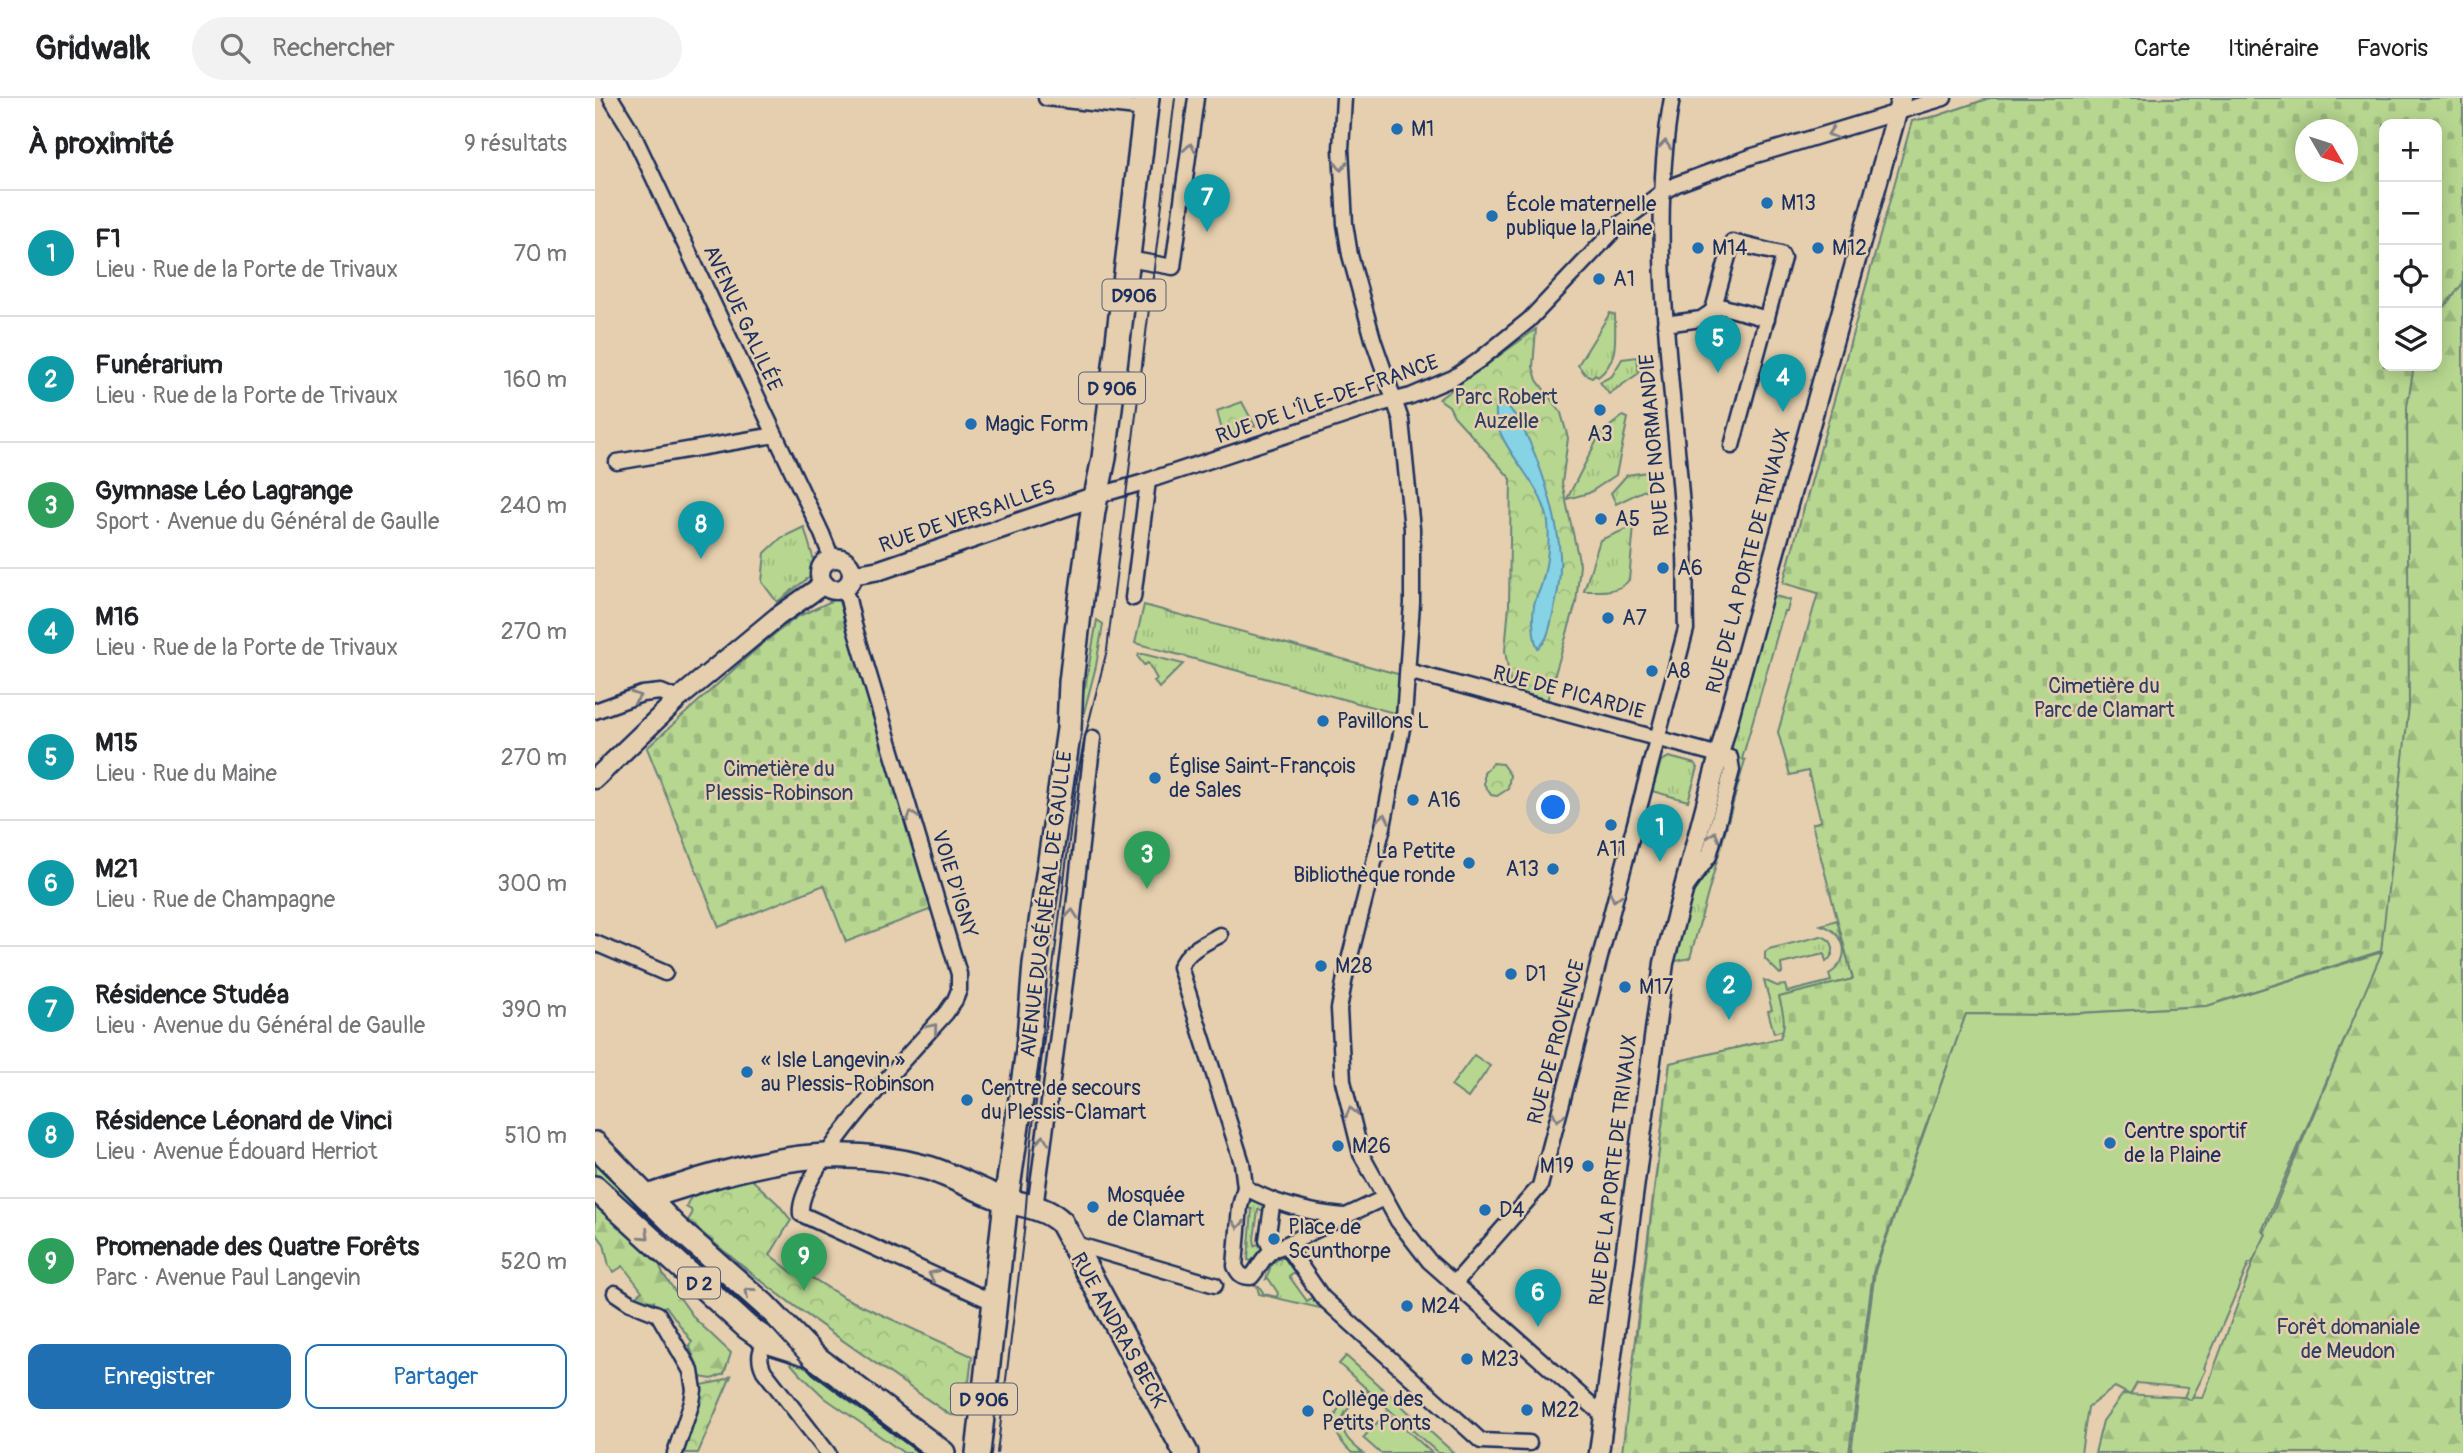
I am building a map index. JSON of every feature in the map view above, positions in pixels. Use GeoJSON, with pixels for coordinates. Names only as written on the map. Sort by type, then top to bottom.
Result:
{"type":"FeatureCollection","features":[{"type":"Feature","properties":{"kind":"main road","name":"AVENUE DU GÉNÉRAL DE GAULLE"},"geometry":{"type":"LineString","coordinates":[[978,1453],[1006,1201],[1028,1050],[1035,964],[1069,729],[1071,682],[1103,494],[1104,458],[1133,261],[1151,102]]}},
{"type":"Feature","properties":{"kind":"main road","name":"D 2"},"geometry":{"type":"LineString","coordinates":[[595,1144],[774,1332],[815,1357],[943,1453]]}},
{"type":"Feature","properties":{"kind":"main road","name":"RUE ANDRAS BECK"},"geometry":{"type":"LineString","coordinates":[[654,1206],[694,1182],[744,1166],[794,1157],[825,1155],[888,1159],[930,1169],[1006,1201],[1053,1214],[1061,1222],[1186,1453]]}},
{"type":"Feature","properties":{"kind":"main road","name":"D 2"},"geometry":{"type":"LineString","coordinates":[[595,1188],[747,1326],[774,1332]]}},
{"type":"Feature","properties":{"kind":"street","name":"AVENUE GALILÉE"},"geometry":{"type":"LineString","coordinates":[[611,98],[632,132],[832,559]]}},
{"type":"Feature","properties":{"kind":"street"},"geometry":{"type":"LineString","coordinates":[[1046,98],[1151,102]]}},
{"type":"Feature","properties":{"kind":"street"},"geometry":{"type":"LineString","coordinates":[[1133,261],[1173,267],[1196,98]]}},
{"type":"Feature","properties":{"kind":"street"},"geometry":{"type":"LineString","coordinates":[[1345,98],[1341,159],[1345,224],[1350,255],[1373,339],[1401,420],[1412,530],[1412,603],[1403,718],[1383,827],[1339,1009],[1343,1081],[1361,1154],[1398,1221],[1429,1261],[1604,1416]]}},
{"type":"Feature","properties":{"kind":"street","name":"RUE DE NORMANDIE"},"geometry":{"type":"LineString","coordinates":[[1645,783],[1686,628],[1685,553],[1665,324],[1661,193],[1664,140],[1672,98]]}},
{"type":"Feature","properties":{"kind":"street","name":"RUE DE L'ÎLE-DE-FRANCE"},"geometry":{"type":"LineString","coordinates":[[1103,494],[1396,401],[1453,378],[1529,320],[1621,223],[1661,193],[1677,184],[1899,105],[1944,98]]}},
{"type":"Feature","properties":{"kind":"street","name":"RUE DE LA PORTE DE TRIVAUX"},"geometry":{"type":"LineString","coordinates":[[1599,1453],[1660,980],[1719,753],[1899,105]]}},
{"type":"Feature","properties":{"kind":"street"},"geometry":{"type":"LineString","coordinates":[[1713,310],[1732,242],[1781,254],[1783,258],[1732,446]]}},
{"type":"Feature","properties":{"kind":"street"},"geometry":{"type":"LineString","coordinates":[[1665,324],[1701,319],[1720,306],[1767,319]]}},
{"type":"Feature","properties":{"kind":"street"},"geometry":{"type":"LineString","coordinates":[[617,462],[775,435]]}},
{"type":"Feature","properties":{"kind":"street"},"geometry":{"type":"LineString","coordinates":[[1133,598],[1147,481]]}},
{"type":"Feature","properties":{"kind":"street","name":"RUE DE VERSAILLES"},"geometry":{"type":"LineString","coordinates":[[847,582],[1103,494]]}},
{"type":"Feature","properties":{"kind":"street"},"geometry":{"type":"LineString","coordinates":[[832,559],[846,561],[847,582],[832,589],[824,584],[821,569],[832,559]]}},
{"type":"Feature","properties":{"kind":"street","name":"VOIE D'IGNY"},"geometry":{"type":"LineString","coordinates":[[847,582],[848,599],[858,638],[945,921],[960,984],[955,1000],[946,1013],[825,1155],[800,1204],[801,1214],[995,1303]]}},
{"type":"Feature","properties":{"kind":"street"},"geometry":{"type":"LineString","coordinates":[[595,778],[678,699],[777,617],[824,584]]}},
{"type":"Feature","properties":{"kind":"street","name":"RUE DE PICARDIE"},"geometry":{"type":"LineString","coordinates":[[1408,671],[1719,753]]}},
{"type":"Feature","properties":{"kind":"street"},"geometry":{"type":"LineString","coordinates":[[595,710],[642,694],[661,692],[678,699]]}},
{"type":"Feature","properties":{"kind":"street","name":"AVENUE DU GÉNÉRAL DE GAULLE"},"geometry":{"type":"LineString","coordinates":[[1035,1208],[1069,952],[1077,861],[1093,737]]}},
{"type":"Feature","properties":{"kind":"street","name":"RUE DE PROVENCE"},"geometry":{"type":"LineString","coordinates":[[1454,1284],[1539,1186],[1645,783]]}},
{"type":"Feature","properties":{"kind":"street"},"geometry":{"type":"LineString","coordinates":[[1052,859],[1077,861]]}},
{"type":"Feature","properties":{"kind":"street"},"geometry":{"type":"LineString","coordinates":[[1220,935],[1193,949],[1180,967],[1242,1163],[1245,1187],[1240,1206],[1235,1266],[1239,1274],[1251,1277],[1262,1260],[1272,1251],[1384,1198]]}},
{"type":"Feature","properties":{"kind":"street"},"geometry":{"type":"LineString","coordinates":[[595,943],[665,973]]}},
{"type":"Feature","properties":{"kind":"street"},"geometry":{"type":"LineString","coordinates":[[1245,1187],[1273,1200],[1344,1216]]}},
{"type":"Feature","properties":{"kind":"street"},"geometry":{"type":"LineString","coordinates":[[1272,1251],[1267,1240],[1273,1200]]}},
{"type":"Feature","properties":{"kind":"street"},"geometry":{"type":"LineString","coordinates":[[1072,1243],[1215,1285]]}},
{"type":"Feature","properties":{"kind":"street"},"geometry":{"type":"LineString","coordinates":[[1286,1245],[1322,1297],[1482,1441],[1529,1443]]}},
{"type":"Feature","properties":{"kind":"street"},"geometry":{"type":"LineString","coordinates":[[615,1293],[630,1303],[658,1314],[691,1371],[694,1390],[692,1402],[675,1453]]}},
{"type":"Feature","properties":{"kind":"street"},"geometry":{"type":"LineString","coordinates":[[774,1332],[759,1355],[764,1371],[828,1453]]}},
{"type":"Feature","properties":{"kind":"green space","name":"Cimetière du Parc de Clamart"},"geometry":{"type":"Polygon","coordinates":[[[1990,98],[2463,98],[2463,1453],[2095,1453],[2103,1421],[2123,1394],[2203,1398],[2262,1238],[2381,952],[2207,1006],[1966,1014],[1873,1273],[1863,1346],[1675,1348],[1635,1339],[1670,1063],[1756,1043],[1892,1061],[1912,121],[1937,116],[1990,98]]]}},
{"type":"Feature","properties":{"kind":"green space","name":"Cimetière du Parc de Clamart"},"geometry":{"type":"Polygon","coordinates":[[[1990,98],[2463,98],[2463,283],[2442,310],[2442,119],[2379,119],[2379,371],[2413,371],[2407,407],[2409,706],[2381,951],[2207,1006],[2043,1015],[1966,1014],[1873,1273],[1849,1453],[1622,1453],[1670,1063],[1780,1038],[1784,1023],[1779,997],[1853,979],[1812,824],[1821,821],[1808,771],[1790,775],[1778,732],[1818,593],[1783,583],[1912,121],[1937,116],[1990,98]]]}},
{"type":"Feature","properties":{"kind":"green space"},"geometry":{"type":"Polygon","coordinates":[[[1610,313],[1615,315],[1613,357],[1605,371],[1598,377],[1595,374],[1592,377],[1585,374],[1578,365],[1610,313]]]}},
{"type":"Feature","properties":{"kind":"green space","name":"Parc Robert Auzelle"},"geometry":{"type":"Polygon","coordinates":[[[1536,329],[1533,367],[1537,380],[1561,413],[1568,438],[1562,483],[1580,565],[1576,603],[1547,701],[1512,692],[1505,651],[1509,605],[1511,479],[1454,416],[1449,406],[1439,399],[1536,329]]]}},
{"type":"Feature","properties":{"kind":"green space"},"geometry":{"type":"Polygon","coordinates":[[[1637,357],[1639,373],[1609,394],[1600,382],[1612,376],[1622,359],[1637,357]]]}},
{"type":"Feature","properties":{"kind":"green space"},"geometry":{"type":"Polygon","coordinates":[[[1242,402],[1255,426],[1224,438],[1217,411],[1242,402]]]}},
{"type":"Feature","properties":{"kind":"green space"},"geometry":{"type":"Polygon","coordinates":[[[1623,416],[1628,418],[1616,475],[1589,493],[1567,499],[1600,434],[1623,416]]]}},
{"type":"Feature","properties":{"kind":"green space"},"geometry":{"type":"Polygon","coordinates":[[[1648,472],[1649,488],[1616,504],[1611,493],[1627,475],[1648,472]]]}},
{"type":"Feature","properties":{"kind":"green space"},"geometry":{"type":"Polygon","coordinates":[[[1634,526],[1629,580],[1614,589],[1584,591],[1600,540],[1634,526]]]}},
{"type":"Feature","properties":{"kind":"green space"},"geometry":{"type":"Polygon","coordinates":[[[804,527],[815,564],[812,575],[777,602],[762,582],[765,553],[781,538],[804,527]]]}},
{"type":"Feature","properties":{"kind":"green space"},"geometry":{"type":"Polygon","coordinates":[[[1771,595],[1790,600],[1787,611],[1784,611],[1742,759],[1745,760],[1690,958],[1672,962],[1771,595]]]}},
{"type":"Feature","properties":{"kind":"green space","name":"Cimetière du Plessis-Robinson"},"geometry":{"type":"Polygon","coordinates":[[[838,598],[932,909],[846,942],[824,885],[719,927],[647,748],[763,643],[797,617],[838,598]]]}},
{"type":"Feature","properties":{"kind":"green space"},"geometry":{"type":"Polygon","coordinates":[[[1144,605],[1405,676],[1398,714],[1135,643],[1144,605]]]}},
{"type":"Feature","properties":{"kind":"green space"},"geometry":{"type":"Polygon","coordinates":[[[1097,620],[1103,624],[1096,666],[1076,743],[1075,720],[1086,682],[1097,620]]]}},
{"type":"Feature","properties":{"kind":"green space"},"geometry":{"type":"Polygon","coordinates":[[[1139,654],[1183,664],[1159,688],[1148,663],[1144,665],[1138,657],[1139,654]]]}},
{"type":"Feature","properties":{"kind":"green space"},"geometry":{"type":"Polygon","coordinates":[[[1669,757],[1695,764],[1698,768],[1688,801],[1652,791],[1661,761],[1669,757]]]}},
{"type":"Feature","properties":{"kind":"green space"},"geometry":{"type":"Polygon","coordinates":[[[1493,763],[1502,764],[1510,775],[1508,789],[1497,796],[1491,795],[1484,784],[1484,772],[1493,763]]]}},
{"type":"Feature","properties":{"kind":"green space"},"geometry":{"type":"Polygon","coordinates":[[[1837,920],[1853,979],[1780,997],[1785,1020],[1784,1030],[1774,1033],[1768,1011],[1772,1010],[1764,980],[1777,986],[1785,985],[1787,992],[1831,981],[1829,974],[1841,961],[1843,947],[1836,934],[1821,925],[1837,920]]]}},
{"type":"Feature","properties":{"kind":"green space"},"geometry":{"type":"Polygon","coordinates":[[[1821,936],[1829,940],[1833,947],[1832,955],[1826,962],[1824,954],[1781,964],[1780,974],[1765,959],[1765,952],[1769,949],[1821,936]]]}},
{"type":"Feature","properties":{"kind":"green space","name":"Centre sportif de la Plaine"},"geometry":{"type":"Polygon","coordinates":[[[2382,952],[2262,1231],[2266,1234],[2252,1263],[2249,1263],[2204,1368],[2206,1370],[2191,1400],[2184,1397],[2188,1388],[2137,1383],[2130,1395],[2115,1387],[2088,1407],[2081,1453],[1851,1453],[1875,1271],[1966,1014],[2043,1015],[2207,1006],[2382,952]]]}},
{"type":"Feature","properties":{"kind":"green space"},"geometry":{"type":"Polygon","coordinates":[[[1474,1055],[1490,1066],[1468,1098],[1451,1086],[1474,1055]]]}},
{"type":"Feature","properties":{"kind":"green space"},"geometry":{"type":"Polygon","coordinates":[[[595,1153],[670,1228],[658,1243],[595,1182],[595,1153]]]}},
{"type":"Feature","properties":{"kind":"green space"},"geometry":{"type":"Polygon","coordinates":[[[748,1176],[791,1220],[770,1255],[793,1273],[796,1268],[843,1297],[972,1356],[965,1416],[950,1415],[849,1345],[750,1272],[688,1220],[692,1214],[686,1207],[695,1194],[712,1186],[748,1176]]]}},
{"type":"Feature","properties":{"kind":"green space"},"geometry":{"type":"Polygon","coordinates":[[[1253,1200],[1266,1205],[1267,1210],[1258,1210],[1254,1239],[1255,1245],[1263,1243],[1264,1249],[1255,1262],[1248,1260],[1252,1209],[1246,1208],[1247,1202],[1253,1200]]]}},
{"type":"Feature","properties":{"kind":"green space"},"geometry":{"type":"Polygon","coordinates":[[[595,1203],[658,1260],[663,1274],[695,1319],[731,1353],[724,1374],[712,1379],[700,1377],[693,1366],[696,1362],[689,1345],[692,1342],[666,1306],[659,1309],[654,1306],[654,1301],[638,1300],[636,1296],[642,1291],[623,1266],[614,1272],[609,1266],[604,1244],[595,1232],[595,1203]]]}},
{"type":"Feature","properties":{"kind":"green space"},"geometry":{"type":"Polygon","coordinates":[[[1286,1255],[1297,1270],[1289,1276],[1307,1301],[1314,1296],[1324,1309],[1259,1294],[1257,1286],[1264,1294],[1277,1297],[1278,1293],[1268,1278],[1266,1279],[1272,1263],[1286,1255]]]}},
{"type":"Feature","properties":{"kind":"green space"},"geometry":{"type":"Polygon","coordinates":[[[780,1351],[801,1358],[923,1453],[904,1453],[825,1398],[780,1351]]]}},
{"type":"Feature","properties":{"kind":"green space"},"geometry":{"type":"Polygon","coordinates":[[[1346,1356],[1454,1453],[1438,1453],[1383,1404],[1368,1398],[1355,1403],[1343,1417],[1346,1436],[1363,1453],[1352,1453],[1337,1433],[1336,1415],[1347,1400],[1369,1391],[1339,1364],[1346,1356]]]}},
{"type":"Feature","properties":{"kind":"green space"},"geometry":{"type":"Polygon","coordinates":[[[731,1376],[698,1453],[680,1453],[693,1413],[697,1414],[702,1385],[731,1376]]]}},
{"type":"Feature","properties":{"kind":"green space"},"geometry":{"type":"Polygon","coordinates":[[[1387,1412],[1432,1453],[1380,1453],[1363,1438],[1387,1412]]]}},
{"type":"Feature","properties":{"kind":"water"},"geometry":{"type":"Polygon","coordinates":[[[1501,399],[1513,412],[1533,450],[1548,494],[1558,537],[1558,592],[1548,633],[1538,648],[1534,634],[1533,610],[1546,563],[1548,522],[1536,490],[1500,432],[1496,417],[1497,402],[1501,399]]]}},
{"type":"Feature","properties":{"kind":"tram line"},"geometry":{"type":"LineString","coordinates":[[997,1453],[1024,1232],[1031,1141],[1077,778],[1107,650],[1175,98]]}},
{"type":"Feature","properties":{"kind":"tram line"},"geometry":{"type":"LineString","coordinates":[[595,1164],[669,1236],[765,1321],[813,1374],[919,1453]]}},
{"type":"Feature","properties":{"kind":"place","name":"M1"},"geometry":{"type":"Point","coordinates":[1397,129]}},
{"type":"Feature","properties":{"kind":"place","name":"M13"},"geometry":{"type":"Point","coordinates":[1767,203]}},
{"type":"Feature","properties":{"kind":"place","name":"École maternelle publique la Plaine"},"geometry":{"type":"Point","coordinates":[1492,216]}},
{"type":"Feature","properties":{"kind":"place","name":"Résidence Studéa"},"geometry":{"type":"Point","coordinates":[1207,232]}},
{"type":"Feature","properties":{"kind":"place","name":"M14"},"geometry":{"type":"Point","coordinates":[1698,248]}},
{"type":"Feature","properties":{"kind":"place","name":"M12"},"geometry":{"type":"Point","coordinates":[1818,248]}},
{"type":"Feature","properties":{"kind":"place","name":"A1"},"geometry":{"type":"Point","coordinates":[1599,279]}},
{"type":"Feature","properties":{"kind":"place","name":"M15"},"geometry":{"type":"Point","coordinates":[1718,373]}},
{"type":"Feature","properties":{"kind":"place","name":"A3"},"geometry":{"type":"Point","coordinates":[1600,410]}},
{"type":"Feature","properties":{"kind":"place","name":"M16"},"geometry":{"type":"Point","coordinates":[1783,412]}},
{"type":"Feature","properties":{"kind":"place","name":"Magic Form"},"geometry":{"type":"Point","coordinates":[971,424]}},
{"type":"Feature","properties":{"kind":"place","name":"A5"},"geometry":{"type":"Point","coordinates":[1601,519]}},
{"type":"Feature","properties":{"kind":"place","name":"Résidence Léonard de Vinci"},"geometry":{"type":"Point","coordinates":[701,559]}},
{"type":"Feature","properties":{"kind":"place","name":"A6"},"geometry":{"type":"Point","coordinates":[1663,568]}},
{"type":"Feature","properties":{"kind":"place","name":"A7"},"geometry":{"type":"Point","coordinates":[1608,618]}},
{"type":"Feature","properties":{"kind":"place","name":"A8"},"geometry":{"type":"Point","coordinates":[1652,671]}},
{"type":"Feature","properties":{"kind":"place","name":"Pavillons L"},"geometry":{"type":"Point","coordinates":[1323,721]}},
{"type":"Feature","properties":{"kind":"place","name":"Église Saint-François de Sales"},"geometry":{"type":"Point","coordinates":[1155,778]}},
{"type":"Feature","properties":{"kind":"place","name":"A16"},"geometry":{"type":"Point","coordinates":[1413,800]}},
{"type":"Feature","properties":{"kind":"place","name":"A11"},"geometry":{"type":"Point","coordinates":[1611,825]}},
{"type":"Feature","properties":{"kind":"place","name":"F1"},"geometry":{"type":"Point","coordinates":[1660,862]}},
{"type":"Feature","properties":{"kind":"place","name":"La Petite Bibliothèque ronde"},"geometry":{"type":"Point","coordinates":[1469,863]}},
{"type":"Feature","properties":{"kind":"place","name":"A13"},"geometry":{"type":"Point","coordinates":[1553,869]}},
{"type":"Feature","properties":{"kind":"place","name":"Gymnase Léo Lagrange"},"geometry":{"type":"Point","coordinates":[1147,889]}},
{"type":"Feature","properties":{"kind":"place","name":"M28"},"geometry":{"type":"Point","coordinates":[1321,966]}},
{"type":"Feature","properties":{"kind":"place","name":"D1"},"geometry":{"type":"Point","coordinates":[1511,974]}},
{"type":"Feature","properties":{"kind":"place","name":"M17"},"geometry":{"type":"Point","coordinates":[1625,987]}},
{"type":"Feature","properties":{"kind":"place","name":"Funérarium"},"geometry":{"type":"Point","coordinates":[1729,1020]}},
{"type":"Feature","properties":{"kind":"place","name":"« Isle Langevin » au Plessis-Robinson"},"geometry":{"type":"Point","coordinates":[747,1072]}},
{"type":"Feature","properties":{"kind":"place","name":"Centre de secours du Plessis-Clamart"},"geometry":{"type":"Point","coordinates":[967,1100]}},
{"type":"Feature","properties":{"kind":"place","name":"Centre sportif de la Plaine"},"geometry":{"type":"Point","coordinates":[2110,1143]}},
{"type":"Feature","properties":{"kind":"place","name":"M26"},"geometry":{"type":"Point","coordinates":[1338,1146]}},
{"type":"Feature","properties":{"kind":"place","name":"M19"},"geometry":{"type":"Point","coordinates":[1588,1166]}},
{"type":"Feature","properties":{"kind":"place","name":"Mosquée de Clamart"},"geometry":{"type":"Point","coordinates":[1093,1207]}},
{"type":"Feature","properties":{"kind":"place","name":"D4"},"geometry":{"type":"Point","coordinates":[1485,1210]}},
{"type":"Feature","properties":{"kind":"place","name":"Place de Scunthorpe"},"geometry":{"type":"Point","coordinates":[1274,1239]}},
{"type":"Feature","properties":{"kind":"place","name":"Promenade des Quatre Forêts"},"geometry":{"type":"Point","coordinates":[804,1291]}},
{"type":"Feature","properties":{"kind":"place","name":"M24"},"geometry":{"type":"Point","coordinates":[1407,1306]}},
{"type":"Feature","properties":{"kind":"place","name":"M21"},"geometry":{"type":"Point","coordinates":[1538,1327]}},
{"type":"Feature","properties":{"kind":"place","name":"M23"},"geometry":{"type":"Point","coordinates":[1467,1359]}},
{"type":"Feature","properties":{"kind":"place","name":"M22"},"geometry":{"type":"Point","coordinates":[1527,1410]}},
{"type":"Feature","properties":{"kind":"place","name":"Collège des Petits Ponts"},"geometry":{"type":"Point","coordinates":[1308,1411]}},
{"type":"Feature","properties":{"kind":"park label","name":"Forêt domaniale de Meudon"},"geometry":{"type":"Point","coordinates":[2348,1339]}}]}
